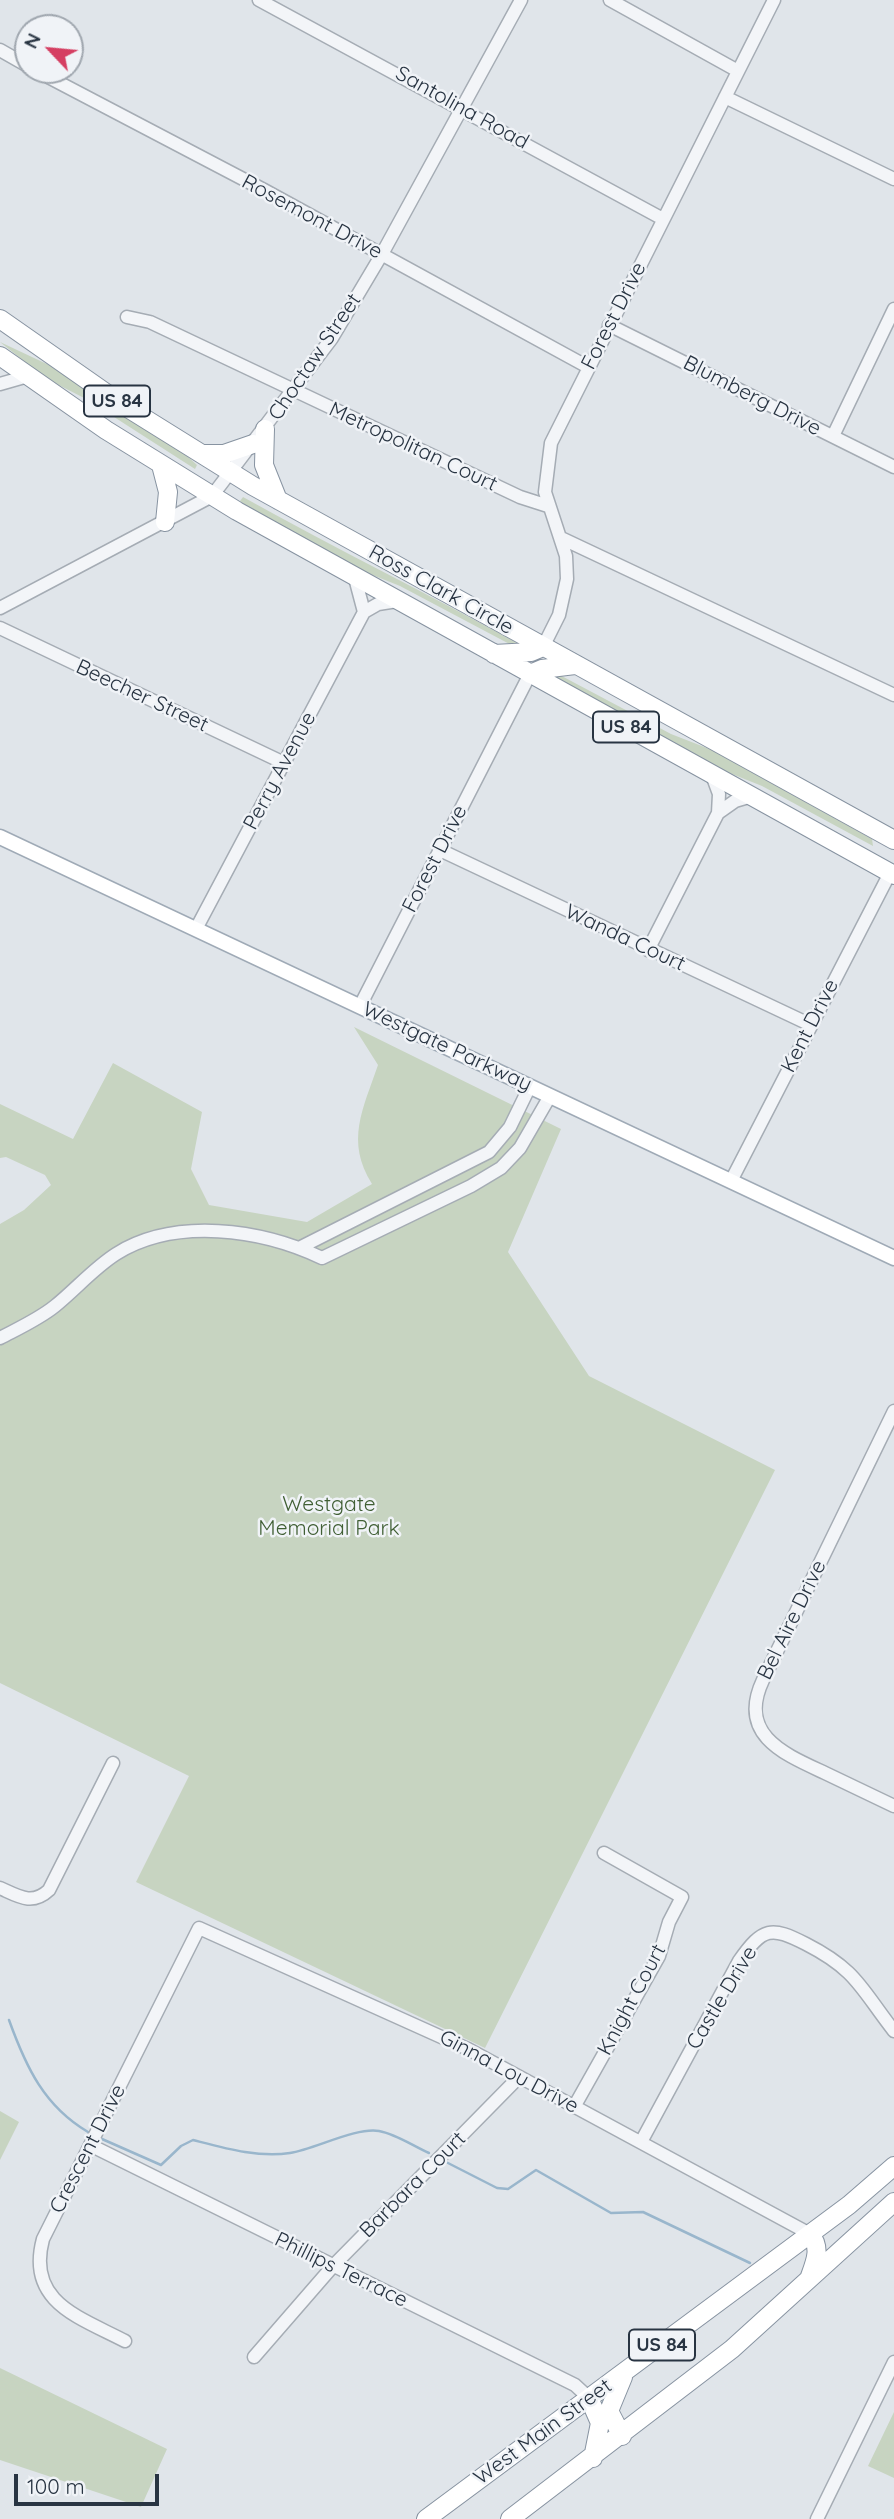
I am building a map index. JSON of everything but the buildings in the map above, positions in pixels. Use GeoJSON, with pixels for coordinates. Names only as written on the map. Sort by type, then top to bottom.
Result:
{"type":"FeatureCollection","features":[{"type":"Feature","properties":{"kind":"highway","name":"Ross Clark Circle"},"geometry":{"type":"LineString","coordinates":[[0,319],[199,454],[894,840]]}},
{"type":"Feature","properties":{"kind":"highway","name":"Ross Clark Circle"},"geometry":{"type":"LineString","coordinates":[[0,356],[161,465],[212,496],[355,578],[893,873]]}},
{"type":"Feature","properties":{"kind":"highway"},"geometry":{"type":"LineString","coordinates":[[265,429],[264,465],[278,500]]}},
{"type":"Feature","properties":{"kind":"highway"},"geometry":{"type":"LineString","coordinates":[[199,454],[224,454],[253,444]]}},
{"type":"Feature","properties":{"kind":"highway"},"geometry":{"type":"LineString","coordinates":[[161,465],[169,492],[165,522]]}},
{"type":"Feature","properties":{"kind":"highway"},"geometry":{"type":"LineString","coordinates":[[494,654],[531,652],[543,647]]}},
{"type":"Feature","properties":{"kind":"highway"},"geometry":{"type":"LineString","coordinates":[[530,674],[575,665]]}},
{"type":"Feature","properties":{"kind":"highway"},"geometry":{"type":"LineString","coordinates":[[853,852],[894,849]]}},
{"type":"Feature","properties":{"kind":"highway","name":"West Main Street"},"geometry":{"type":"LineString","coordinates":[[426,2519],[810,2234],[894,2166]]}},
{"type":"Feature","properties":{"kind":"highway","name":"US 84"},"geometry":{"type":"LineString","coordinates":[[510,2519],[622,2436],[732,2349],[894,2202]]}},
{"type":"Feature","properties":{"kind":"highway"},"geometry":{"type":"LineString","coordinates":[[808,2282],[817,2242],[810,2234]]}},
{"type":"Feature","properties":{"kind":"highway"},"geometry":{"type":"LineString","coordinates":[[789,2249],[806,2252],[815,2260]]}},
{"type":"Feature","properties":{"kind":"highway"},"geometry":{"type":"LineString","coordinates":[[622,2436],[609,2411],[612,2397],[627,2371]]}},
{"type":"Feature","properties":{"kind":"highway"},"geometry":{"type":"LineString","coordinates":[[589,2398],[600,2423],[593,2458]]}},
{"type":"Feature","properties":{"kind":"main road","name":"Westgate Parkway"},"geometry":{"type":"LineString","coordinates":[[0,837],[894,1258]]}},
{"type":"Feature","properties":{"kind":"street","name":"Santolina Road"},"geometry":{"type":"LineString","coordinates":[[259,0],[663,219]]}},
{"type":"Feature","properties":{"kind":"street","name":"Choctaw Street"},"geometry":{"type":"LineString","coordinates":[[0,608],[212,496],[332,338],[382,254],[521,0]]}},
{"type":"Feature","properties":{"kind":"street"},"geometry":{"type":"LineString","coordinates":[[610,0],[738,71]]}},
{"type":"Feature","properties":{"kind":"street","name":"Forest Drive"},"geometry":{"type":"LineString","coordinates":[[543,647],[555,625],[565,594],[567,567],[561,538],[548,506],[545,477],[551,443],[774,0]]}},
{"type":"Feature","properties":{"kind":"street","name":"Rosemont Drive"},"geometry":{"type":"LineString","coordinates":[[60,84],[382,254],[588,367]]}},
{"type":"Feature","properties":{"kind":"street"},"geometry":{"type":"LineString","coordinates":[[725,96],[894,179]]}},
{"type":"Feature","properties":{"kind":"street"},"geometry":{"type":"LineString","coordinates":[[833,436],[894,309]]}},
{"type":"Feature","properties":{"kind":"street","name":"Metropolitan Court"},"geometry":{"type":"LineString","coordinates":[[127,317],[150,322],[520,497],[548,506]]}},
{"type":"Feature","properties":{"kind":"street","name":"Blumberg Drive"},"geometry":{"type":"LineString","coordinates":[[610,325],[894,467]]}},
{"type":"Feature","properties":{"kind":"street"},"geometry":{"type":"LineString","coordinates":[[0,384],[28,376]]}},
{"type":"Feature","properties":{"kind":"street"},"geometry":{"type":"LineString","coordinates":[[561,538],[894,695]]}},
{"type":"Feature","properties":{"kind":"street"},"geometry":{"type":"LineString","coordinates":[[355,578],[364,612],[378,604],[397,601]]}},
{"type":"Feature","properties":{"kind":"street","name":"Perry Avenue"},"geometry":{"type":"LineString","coordinates":[[196,929],[364,612]]}},
{"type":"Feature","properties":{"kind":"street","name":"Beecher Street"},"geometry":{"type":"LineString","coordinates":[[0,628],[284,763]]}},
{"type":"Feature","properties":{"kind":"street","name":"Forest Drive"},"geometry":{"type":"LineString","coordinates":[[359,1006],[530,674]]}},
{"type":"Feature","properties":{"kind":"street"},"geometry":{"type":"LineString","coordinates":[[648,950],[718,813],[719,794],[712,775]]}},
{"type":"Feature","properties":{"kind":"street"},"geometry":{"type":"LineString","coordinates":[[718,813],[734,801],[751,796]]}},
{"type":"Feature","properties":{"kind":"street","name":"Wanda Court"},"geometry":{"type":"LineString","coordinates":[[440,850],[811,1025]]}},
{"type":"Feature","properties":{"kind":"street","name":"Kent Drive"},"geometry":{"type":"LineString","coordinates":[[731,1181],[893,873]]}},
{"type":"Feature","properties":{"kind":"street"},"geometry":{"type":"LineString","coordinates":[[299,1248],[489,1152],[510,1127],[530,1086]]}},
{"type":"Feature","properties":{"kind":"street"},"geometry":{"type":"LineString","coordinates":[[0,1338],[55,1306],[117,1254],[160,1235],[216,1231],[299,1248],[321,1258],[471,1186],[501,1168],[520,1147],[550,1096]]}},
{"type":"Feature","properties":{"kind":"street","name":"Bel Aire Drive"},"geometry":{"type":"LineString","coordinates":[[894,1411],[763,1679],[756,1709],[762,1732],[776,1749],[894,1806]]}},
{"type":"Feature","properties":{"kind":"street"},"geometry":{"type":"LineString","coordinates":[[0,1888],[29,1900],[42,1896],[49,1890],[113,1763]]}},
{"type":"Feature","properties":{"kind":"street","name":"Knight Court"},"geometry":{"type":"LineString","coordinates":[[574,2107],[659,1956],[670,1922],[682,1897],[604,1853]]}},
{"type":"Feature","properties":{"kind":"street","name":"Ginna Lou Drive"},"geometry":{"type":"LineString","coordinates":[[199,1928],[416,2024],[810,2234]]}},
{"type":"Feature","properties":{"kind":"street","name":"Crescent Drive"},"geometry":{"type":"LineString","coordinates":[[125,2341],[74,2314],[53,2299],[39,2267],[43,2239],[199,1928]]}},
{"type":"Feature","properties":{"kind":"street","name":"Castle Drive"},"geometry":{"type":"LineString","coordinates":[[641,2142],[739,1961],[753,1943],[770,1932],[783,1932],[840,1963],[857,1979],[894,2031]]}},
{"type":"Feature","properties":{"kind":"street","name":"Barbara Court"},"geometry":{"type":"LineString","coordinates":[[254,2357],[333,2266],[519,2077]]}},
{"type":"Feature","properties":{"kind":"street","name":"Phillips Terrace"},"geometry":{"type":"LineString","coordinates":[[90,2146],[575,2385],[589,2398]]}},
{"type":"Feature","properties":{"kind":"street"},"geometry":{"type":"LineString","coordinates":[[817,2519],[894,2362]]}},
{"type":"Feature","properties":{"kind":"green space"},"geometry":{"type":"Polygon","coordinates":[[[0,342],[49,365],[187,456],[197,465],[195,469],[86,399],[45,378],[0,342]]]}},
{"type":"Feature","properties":{"kind":"green space"},"geometry":{"type":"Polygon","coordinates":[[[243,497],[519,644],[517,648],[400,586],[360,570],[251,509],[240,501],[243,497]]]}},
{"type":"Feature","properties":{"kind":"green space"},"geometry":{"type":"Polygon","coordinates":[[[556,673],[671,734],[712,750],[872,839],[873,846],[762,786],[722,770],[555,677],[556,673]]]}},
{"type":"Feature","properties":{"kind":"green space","name":"Westgate Memorial Park"},"geometry":{"type":"Polygon","coordinates":[[[354,1027],[561,1129],[508,1252],[589,1376],[775,1470],[485,2048],[136,1882],[189,1776],[0,1683],[0,1224],[24,1210],[51,1185],[45,1175],[6,1157],[0,1158],[0,1104],[73,1139],[113,1063],[202,1112],[191,1169],[209,1205],[307,1222],[372,1184],[359,1153],[358,1139],[362,1111],[378,1065],[354,1027]]]}},
{"type":"Feature","properties":{"kind":"green space"},"geometry":{"type":"Polygon","coordinates":[[[0,2111],[19,2122],[0,2160],[0,2111]]]}},
{"type":"Feature","properties":{"kind":"green space"},"geometry":{"type":"Polygon","coordinates":[[[0,2368],[167,2449],[141,2507],[0,2460],[0,2368]]]}},
{"type":"Feature","properties":{"kind":"green space"},"geometry":{"type":"Polygon","coordinates":[[[894,2412],[894,2478],[868,2466],[894,2412]]]}},
{"type":"Feature","properties":{"kind":"waterway"},"geometry":{"type":"LineString","coordinates":[[9,2020],[22,2054],[38,2084],[59,2110],[88,2132]]}},
{"type":"Feature","properties":{"kind":"waterway"},"geometry":{"type":"LineString","coordinates":[[102,2139],[161,2165],[181,2146],[193,2140],[241,2151],[278,2154],[300,2151],[347,2135],[370,2131],[392,2135],[429,2153]]}},
{"type":"Feature","properties":{"kind":"waterway"},"geometry":{"type":"LineString","coordinates":[[446,2162],[497,2188],[508,2189],[536,2170],[611,2213],[643,2212],[750,2263]]}}]}
